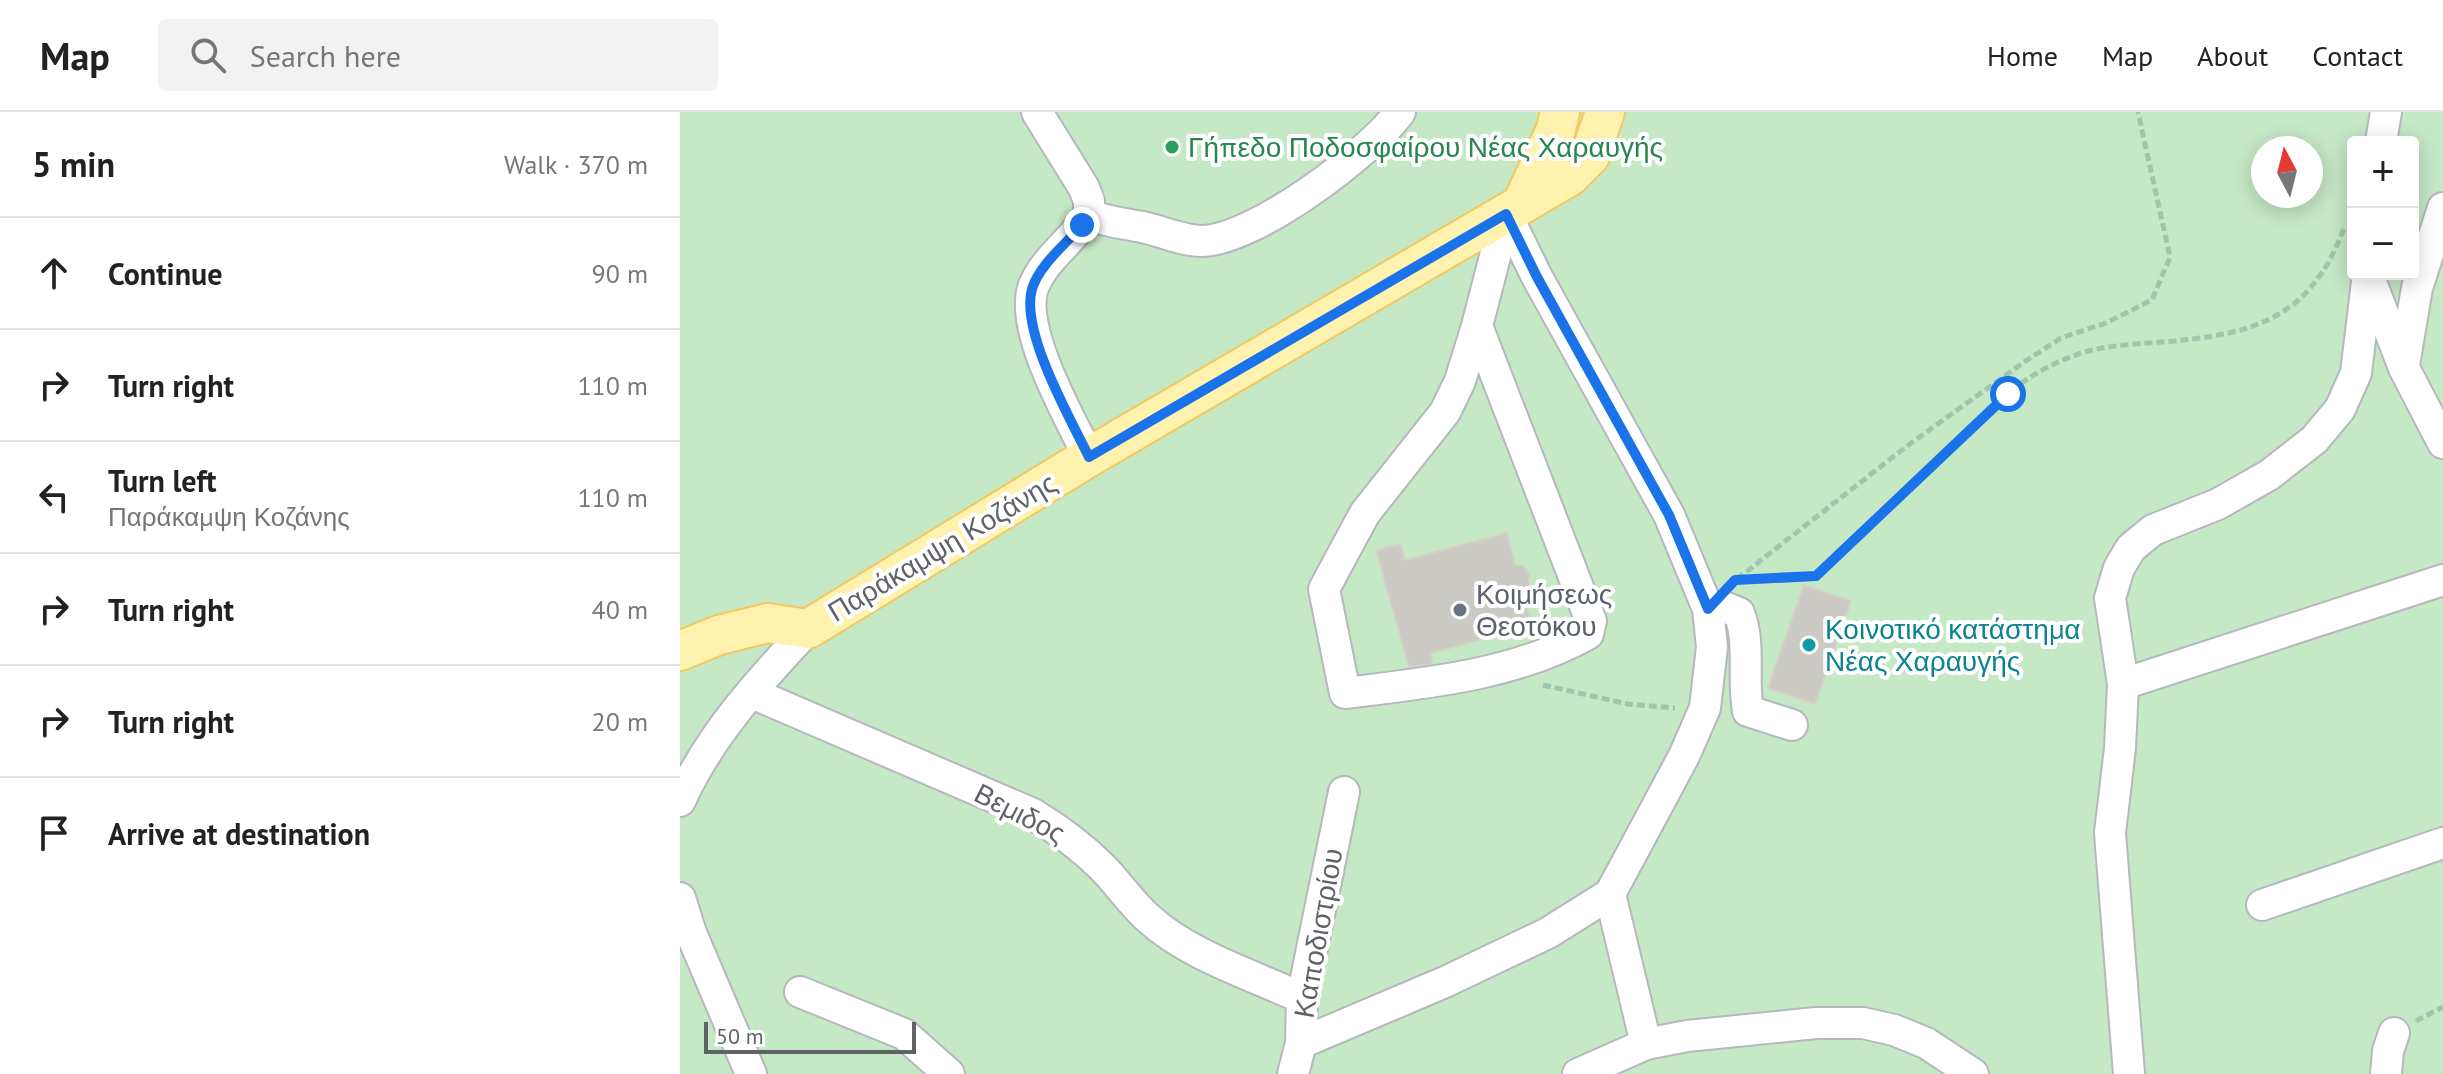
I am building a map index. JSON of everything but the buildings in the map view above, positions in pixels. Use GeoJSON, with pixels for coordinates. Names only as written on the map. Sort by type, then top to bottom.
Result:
{"type":"FeatureCollection","features":[{"type":"Feature","properties":{"kind":"main road"},"geometry":{"type":"LineString","coordinates":[[1514,209],[1556,129],[1560,112]]}},
{"type":"Feature","properties":{"kind":"main road","name":"Παράκαμψη Κοζάνης"},"geometry":{"type":"LineString","coordinates":[[680,651],[719,635],[768,623],[808,629],[1089,457],[1570,176],[1590,156],[1605,112]]}},
{"type":"Feature","properties":{"kind":"street"},"geometry":{"type":"LineString","coordinates":[[1037,112],[1089,201],[1089,215],[1043,269],[1033,286],[1029,304],[1040,350],[1089,457]]}},
{"type":"Feature","properties":{"kind":"street"},"geometry":{"type":"LineString","coordinates":[[1089,215],[1110,223],[1201,241],[1224,238],[1261,222],[1338,170],[1388,128],[1400,112]]}},
{"type":"Feature","properties":{"kind":"street"},"geometry":{"type":"LineString","coordinates":[[2382,136],[2386,112]]}},
{"type":"Feature","properties":{"kind":"street"},"geometry":{"type":"LineString","coordinates":[[2404,368],[2417,288],[2443,208]]}},
{"type":"Feature","properties":{"kind":"street"},"geometry":{"type":"LineString","coordinates":[[1477,326],[1591,621],[1588,634],[1507,666],[1436,682],[1345,693],[1324,589],[1365,513],[1445,412],[1460,381],[1477,326],[1514,209]]}},
{"type":"Feature","properties":{"kind":"street"},"geometry":{"type":"LineString","coordinates":[[1301,1043],[1387,1008],[1548,933],[1610,894],[1684,756],[1705,708],[1712,647],[1708,609],[1669,515],[1537,277],[1514,209]]}},
{"type":"Feature","properties":{"kind":"street"},"geometry":{"type":"LineString","coordinates":[[2129,1074],[2110,833],[2120,748],[2123,684],[2110,598],[2119,568],[2131,548],[2153,530],[2218,504],[2269,475],[2314,440],[2340,409],[2356,373],[2367,280]]}},
{"type":"Feature","properties":{"kind":"street"},"geometry":{"type":"LineString","coordinates":[[2370,280],[2404,368],[2443,443]]}},
{"type":"Feature","properties":{"kind":"street"},"geometry":{"type":"LineString","coordinates":[[2123,684],[2443,580]]}},
{"type":"Feature","properties":{"kind":"street"},"geometry":{"type":"LineString","coordinates":[[1708,609],[1727,608],[1739,613],[1745,628],[1748,711],[1792,725]]}},
{"type":"Feature","properties":{"kind":"street"},"geometry":{"type":"LineString","coordinates":[[680,801],[706,751],[808,629]]}},
{"type":"Feature","properties":{"kind":"street","name":"Βεμιδος"},"geometry":{"type":"LineString","coordinates":[[752,693],[1033,814],[1067,834],[1103,868],[1146,917],[1167,934],[1302,998]]}},
{"type":"Feature","properties":{"kind":"street","name":"Καποδιστρίου"},"geometry":{"type":"LineString","coordinates":[[1293,1074],[1301,1043],[1302,998],[1344,792]]}},
{"type":"Feature","properties":{"kind":"street"},"geometry":{"type":"LineString","coordinates":[[2262,905],[2443,843]]}},
{"type":"Feature","properties":{"kind":"street"},"geometry":{"type":"LineString","coordinates":[[1610,894],[1646,1044]]}},
{"type":"Feature","properties":{"kind":"street"},"geometry":{"type":"LineString","coordinates":[[680,898],[691,933],[751,1074]]}},
{"type":"Feature","properties":{"kind":"street"},"geometry":{"type":"LineString","coordinates":[[800,992],[904,1034],[949,1074]]}},
{"type":"Feature","properties":{"kind":"street"},"geometry":{"type":"LineString","coordinates":[[1578,1074],[1646,1044],[1687,1036],[1816,1023],[1863,1023],[1894,1030],[1926,1043],[1973,1074]]}},
{"type":"Feature","properties":{"kind":"street"},"geometry":{"type":"LineString","coordinates":[[2386,1074],[2388,1051],[2394,1033]]}},
{"type":"Feature","properties":{"kind":"path"},"geometry":{"type":"LineString","coordinates":[[1708,609],[1735,580],[1907,446],[2024,362],[2061,338],[2106,323],[2152,300],[2163,281],[2170,257],[2138,112]]}},
{"type":"Feature","properties":{"kind":"path"},"geometry":{"type":"LineString","coordinates":[[1735,580],[1816,576],[2008,394],[2028,377],[2048,367],[2088,351],[2206,339],[2258,326],[2291,306],[2304,294],[2318,278],[2344,228],[2347,228]]}},
{"type":"Feature","properties":{"kind":"path"},"geometry":{"type":"LineString","coordinates":[[1507,666],[1539,684],[1578,694],[1662,707],[1705,708]]}},
{"type":"Feature","properties":{"kind":"green space"},"geometry":{"type":"Polygon","coordinates":[[[680,112],[2443,112],[2443,1074],[680,1074],[680,112]]]}},
{"type":"Feature","properties":{"kind":"place","name":"Γήπεδο Ποδοσφαίρου Νέας Χαραυγής"},"geometry":{"type":"Point","coordinates":[1172,147]}},
{"type":"Feature","properties":{"kind":"place","name":"Κοιμήσεως Θεοτόκου"},"geometry":{"type":"Point","coordinates":[1460,610]}},
{"type":"Feature","properties":{"kind":"place","name":"Κοινοτικό κατάστημα Νέας Χαραυγής"},"geometry":{"type":"Point","coordinates":[1809,645]}},
{"type":"Feature","properties":{"kind":"route"},"geometry":{"type":"LineString","coordinates":[[1082,225],[1043,269],[1033,286],[1029,304],[1040,350],[1089,457],[1506,214],[1537,277],[1669,515],[1708,609],[1735,580],[1816,576],[2008,394]]}}]}
